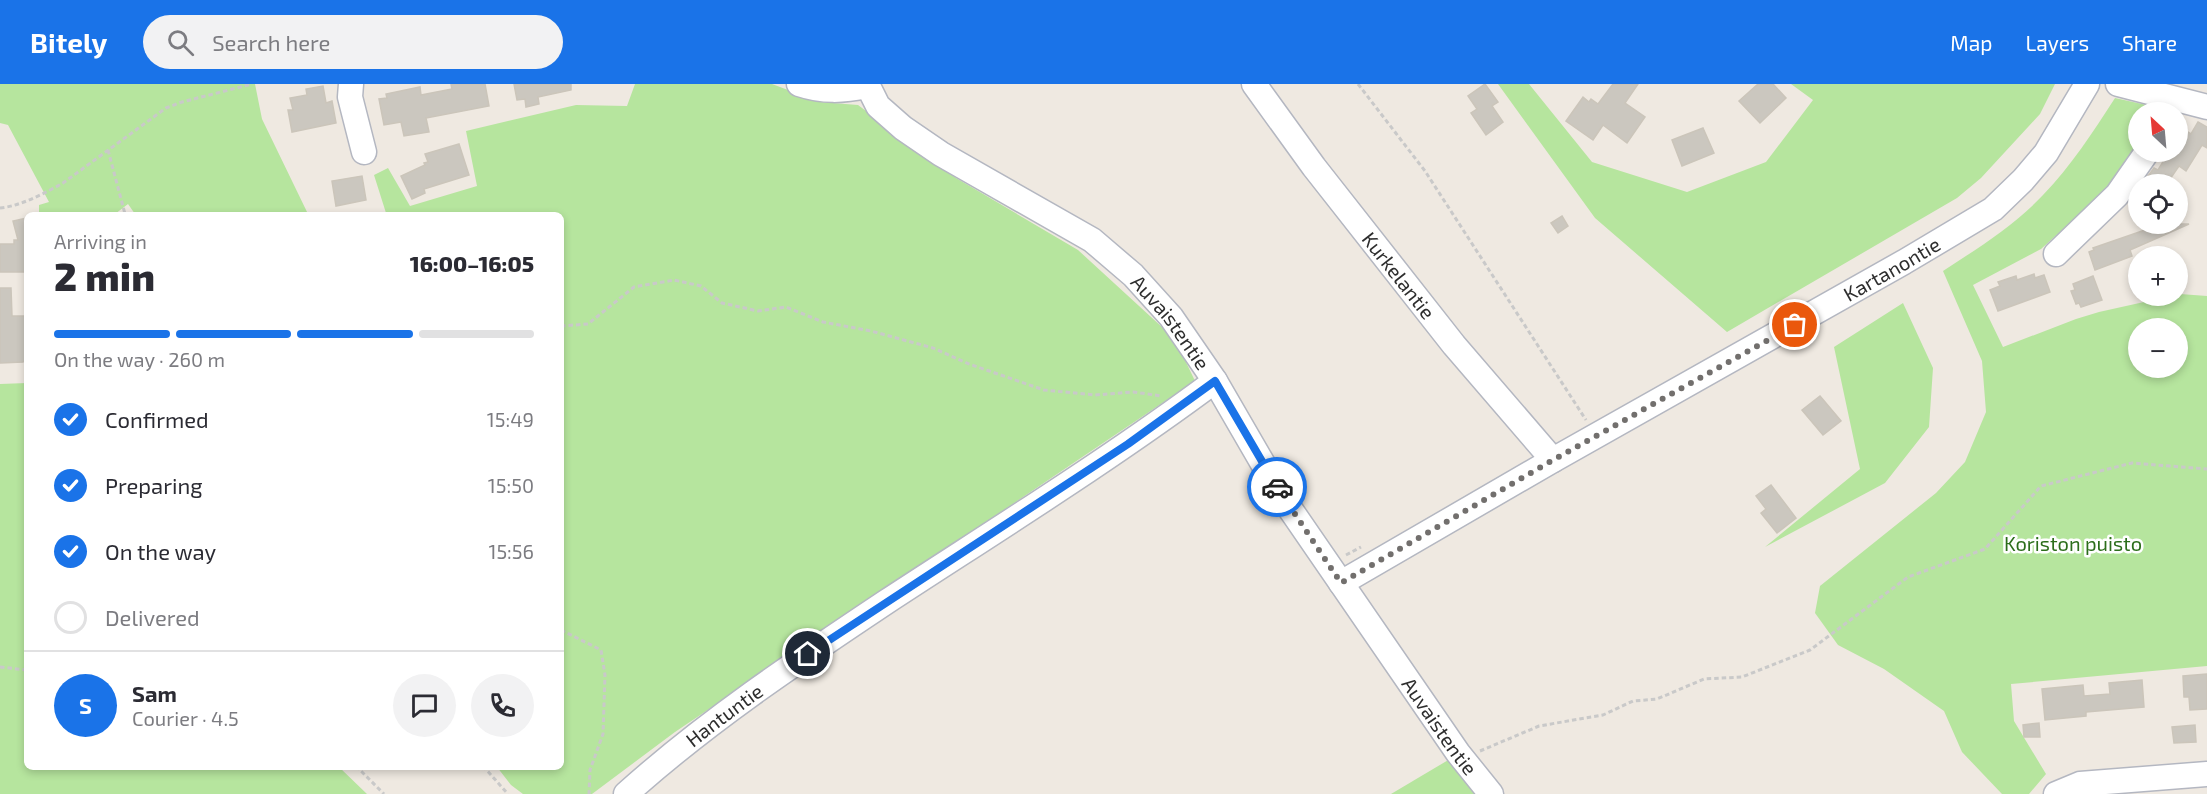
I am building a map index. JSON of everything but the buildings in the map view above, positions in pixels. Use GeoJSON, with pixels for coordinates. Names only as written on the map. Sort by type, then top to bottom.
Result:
{"type":"FeatureCollection","features":[{"type":"Feature","properties":{"kind":"street"},"geometry":{"type":"LineString","coordinates":[[351,84],[350,97],[364,152]]}},
{"type":"Feature","properties":{"kind":"street"},"geometry":{"type":"LineString","coordinates":[[799,84],[839,91],[867,85]]}},
{"type":"Feature","properties":{"kind":"street","name":"Kurkelantie"},"geometry":{"type":"LineString","coordinates":[[1254,84],[1314,167],[1454,345],[1553,460]]}},
{"type":"Feature","properties":{"kind":"street","name":"Kartanontie"},"geometry":{"type":"LineString","coordinates":[[1341,583],[1553,460],[1768,341],[1993,209],[2023,180],[2046,153],[2087,84]]}},
{"type":"Feature","properties":{"kind":"street"},"geometry":{"type":"LineString","coordinates":[[2118,84],[2161,102]]}},
{"type":"Feature","properties":{"kind":"street","name":"Auvaistentie"},"geometry":{"type":"LineString","coordinates":[[867,85],[878,106],[903,128],[941,154],[1092,240],[1133,275],[1172,317],[1215,381],[1284,500],[1458,753],[1491,794]]}},
{"type":"Feature","properties":{"kind":"street"},"geometry":{"type":"LineString","coordinates":[[2188,106],[2207,107]]}},
{"type":"Feature","properties":{"kind":"street"},"geometry":{"type":"LineString","coordinates":[[2056,254],[2117,195],[2139,162]]}},
{"type":"Feature","properties":{"kind":"street","name":"Hantuntie"},"geometry":{"type":"LineString","coordinates":[[626,794],[669,756],[808,654],[1128,444],[1215,381]]}},
{"type":"Feature","properties":{"kind":"street"},"geometry":{"type":"LineString","coordinates":[[2056,794],[2080,784],[2207,774]]}},
{"type":"Feature","properties":{"kind":"path"},"geometry":{"type":"LineString","coordinates":[[0,208],[50,191],[166,108],[252,84]]}},
{"type":"Feature","properties":{"kind":"path"},"geometry":{"type":"LineString","coordinates":[[1358,84],[1425,171],[1523,320],[1586,420],[1580,423]]}},
{"type":"Feature","properties":{"kind":"path"},"geometry":{"type":"LineString","coordinates":[[108,150],[124,212]]}},
{"type":"Feature","properties":{"kind":"path"},"geometry":{"type":"LineString","coordinates":[[564,326],[588,324],[634,287],[674,280],[701,286],[722,303],[758,311],[786,307],[823,322],[871,331],[933,348],[969,364],[1044,390],[1095,395],[1133,392],[1189,400]]}},
{"type":"Feature","properties":{"kind":"path"},"geometry":{"type":"LineString","coordinates":[[1458,753],[1486,749],[1539,726],[1603,714],[1633,701],[1657,699],[1704,679],[1742,677],[1810,650],[1908,577],[1985,549],[2041,486],[2132,463],[2207,469]]}},
{"type":"Feature","properties":{"kind":"path"},"geometry":{"type":"LineString","coordinates":[[564,632],[601,650],[605,675],[603,735],[590,770],[589,794]]}},
{"type":"Feature","properties":{"kind":"path"},"geometry":{"type":"LineString","coordinates":[[0,667],[24,670]]}},
{"type":"Feature","properties":{"kind":"path"},"geometry":{"type":"LineString","coordinates":[[360,770],[384,794]]}},
{"type":"Feature","properties":{"kind":"path"},"geometry":{"type":"LineString","coordinates":[[487,770],[508,794]]}},
{"type":"Feature","properties":{"kind":"green space"},"geometry":{"type":"Polygon","coordinates":[[[0,84],[255,84],[262,119],[307,212],[134,212],[128,204],[118,212],[39,212],[39,205],[49,202],[8,125],[0,123],[0,84]]]}},
{"type":"Feature","properties":{"kind":"green space"},"geometry":{"type":"Polygon","coordinates":[[[635,84],[772,84],[820,102],[858,105],[956,178],[1078,250],[1175,339],[1195,381],[675,732],[592,794],[523,794],[511,785],[499,770],[564,770],[564,212],[386,212],[374,175],[388,168],[410,206],[477,186],[466,131],[576,105],[627,106],[635,84]]]}},
{"type":"Feature","properties":{"kind":"green space"},"geometry":{"type":"Polygon","coordinates":[[[1498,84],[1529,84],[1592,162],[1687,192],[1766,162],[1813,100],[1791,84],[2055,84],[2040,114],[1981,178],[1957,198],[1727,332],[1595,218],[1498,84]]]}},
{"type":"Feature","properties":{"kind":"green space","name":"Koriston puisto"},"geometry":{"type":"Polygon","coordinates":[[[2115,98],[2133,102],[2128,102],[2129,162],[2111,186],[2041,249],[1973,285],[2003,347],[2099,312],[2128,306],[2188,306],[2188,295],[2207,296],[2207,666],[2011,684],[2014,721],[2046,774],[2029,794],[2002,794],[1962,752],[1944,711],[1884,669],[1838,645],[1815,613],[1820,586],[1936,493],[1965,462],[1986,412],[1982,361],[1943,271],[1995,236],[2032,206],[2053,184],[2090,136],[2115,98]]]}},
{"type":"Feature","properties":{"kind":"green space"},"geometry":{"type":"Polygon","coordinates":[[[1903,303],[1933,368],[1929,427],[1885,483],[1765,547],[1860,469],[1834,347],[1903,303]]]}},
{"type":"Feature","properties":{"kind":"green space"},"geometry":{"type":"Polygon","coordinates":[[[24,383],[24,770],[342,770],[367,794],[0,794],[0,384],[24,383]]]}},
{"type":"Feature","properties":{"kind":"green space"},"geometry":{"type":"Polygon","coordinates":[[[1450,759],[1479,794],[1391,794],[1450,759]]]}},
{"type":"Feature","properties":{"kind":"way so far"},"geometry":{"type":"LineString","coordinates":[[1277,487],[1341,583],[1553,460],[1795,325]]}},
{"type":"Feature","properties":{"kind":"route"},"geometry":{"type":"LineString","coordinates":[[808,654],[1128,444],[1215,381],[1277,487]]}}]}
